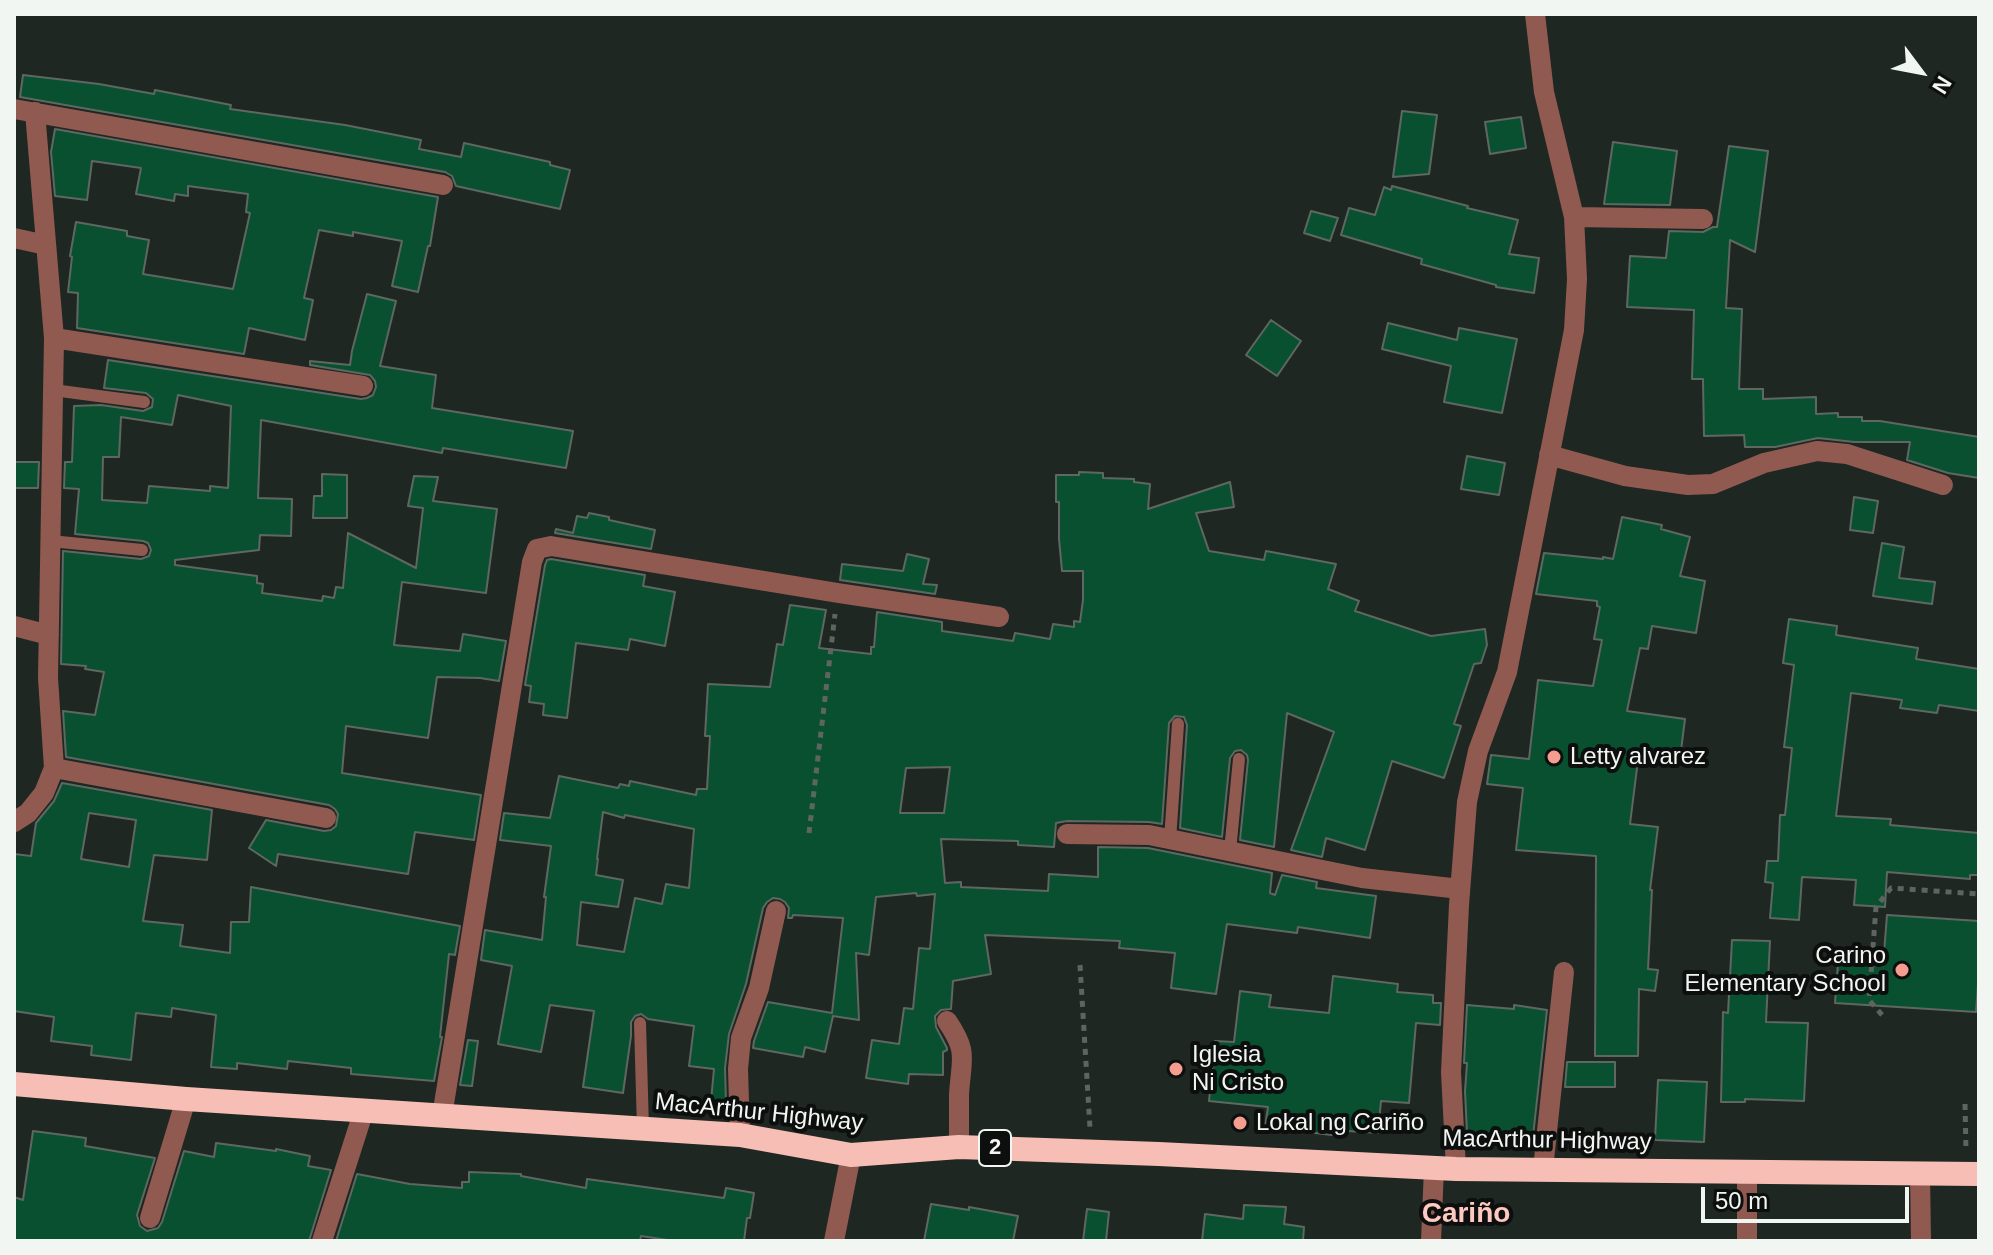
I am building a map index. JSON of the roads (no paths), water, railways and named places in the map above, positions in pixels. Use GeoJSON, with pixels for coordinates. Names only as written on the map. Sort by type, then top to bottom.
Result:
{"type":"FeatureCollection","features":[{"type":"Feature","properties":{"kind":"highway","name":"MacArthur Highway"},"geometry":{"type":"LineString","coordinates":[[14,1084],[186,1099],[740,1135],[851,1155],[959,1147],[1445,1168],[1972,1174]]}},
{"type":"Feature","properties":{"kind":"street"},"geometry":{"type":"LineString","coordinates":[[1431,1241],[1445,1168],[1467,802],[1478,751],[1507,672],[1574,330],[1577,279],[1574,217],[1544,92],[1535,14]]}},
{"type":"Feature","properties":{"kind":"street"},"geometry":{"type":"LineString","coordinates":[[14,822],[28,813],[44,793],[54,768],[48,678],[54,338],[46,245],[24,110],[443,185]]}},
{"type":"Feature","properties":{"kind":"street"},"geometry":{"type":"LineString","coordinates":[[1574,217],[1703,219]]}},
{"type":"Feature","properties":{"kind":"street"},"geometry":{"type":"LineString","coordinates":[[14,238],[46,245]]}},
{"type":"Feature","properties":{"kind":"street"},"geometry":{"type":"LineString","coordinates":[[54,338],[363,386]]}},
{"type":"Feature","properties":{"kind":"street"},"geometry":{"type":"LineString","coordinates":[[1549,455],[1625,476],[1688,485],[1713,484],[1764,463],[1817,451],[1847,454],[1943,485]]}},
{"type":"Feature","properties":{"kind":"street"},"geometry":{"type":"LineString","coordinates":[[442,1116],[532,562],[537,549],[551,546],[999,617]]}},
{"type":"Feature","properties":{"kind":"street"},"geometry":{"type":"LineString","coordinates":[[14,626],[49,635]]}},
{"type":"Feature","properties":{"kind":"street"},"geometry":{"type":"LineString","coordinates":[[54,768],[326,818]]}},
{"type":"Feature","properties":{"kind":"street"},"geometry":{"type":"LineString","coordinates":[[1067,834],[1149,835],[1362,878],[1460,889]]}},
{"type":"Feature","properties":{"kind":"street"},"geometry":{"type":"LineString","coordinates":[[740,1135],[738,1069],[741,1038],[759,988],[776,911]]}},
{"type":"Feature","properties":{"kind":"street"},"geometry":{"type":"LineString","coordinates":[[1543,1169],[1564,972]]}},
{"type":"Feature","properties":{"kind":"street"},"geometry":{"type":"LineString","coordinates":[[947,1021],[959,1039],[963,1062],[959,1147]]}},
{"type":"Feature","properties":{"kind":"street"},"geometry":{"type":"LineString","coordinates":[[150,1218],[186,1099]]}},
{"type":"Feature","properties":{"kind":"street"},"geometry":{"type":"LineString","coordinates":[[322,1241],[364,1110]]}},
{"type":"Feature","properties":{"kind":"street"},"geometry":{"type":"LineString","coordinates":[[834,1241],[851,1155]]}},
{"type":"Feature","properties":{"kind":"street"},"geometry":{"type":"LineString","coordinates":[[1747,1172],[1747,1241]]}},
{"type":"Feature","properties":{"kind":"street"},"geometry":{"type":"LineString","coordinates":[[1920,1174],[1921,1241]]}},
{"type":"Feature","properties":{"kind":"lane"},"geometry":{"type":"LineString","coordinates":[[53,390],[144,402]]}},
{"type":"Feature","properties":{"kind":"lane"},"geometry":{"type":"LineString","coordinates":[[50,541],[142,550]]}},
{"type":"Feature","properties":{"kind":"lane"},"geometry":{"type":"LineString","coordinates":[[1170,840],[1178,724]]}},
{"type":"Feature","properties":{"kind":"lane"},"geometry":{"type":"LineString","coordinates":[[1230,851],[1239,759]]}},
{"type":"Feature","properties":{"kind":"lane"},"geometry":{"type":"LineString","coordinates":[[640,1023],[643,1129]]}},
{"type":"Feature","properties":{"kind":"place","name":"Letty alvarez"},"geometry":{"type":"Point","coordinates":[1554,757]}},
{"type":"Feature","properties":{"kind":"place","name":"Carino Elementary School"},"geometry":{"type":"Point","coordinates":[1902,970]}},
{"type":"Feature","properties":{"kind":"place","name":"Iglesia Ni Cristo"},"geometry":{"type":"Point","coordinates":[1176,1069]}},
{"type":"Feature","properties":{"kind":"place","name":"Lokal ng Cariño"},"geometry":{"type":"Point","coordinates":[1240,1123]}},
{"type":"Feature","properties":{"kind":"district","name":"Cariño"},"geometry":{"type":"Point","coordinates":[1466,1214]}}]}
